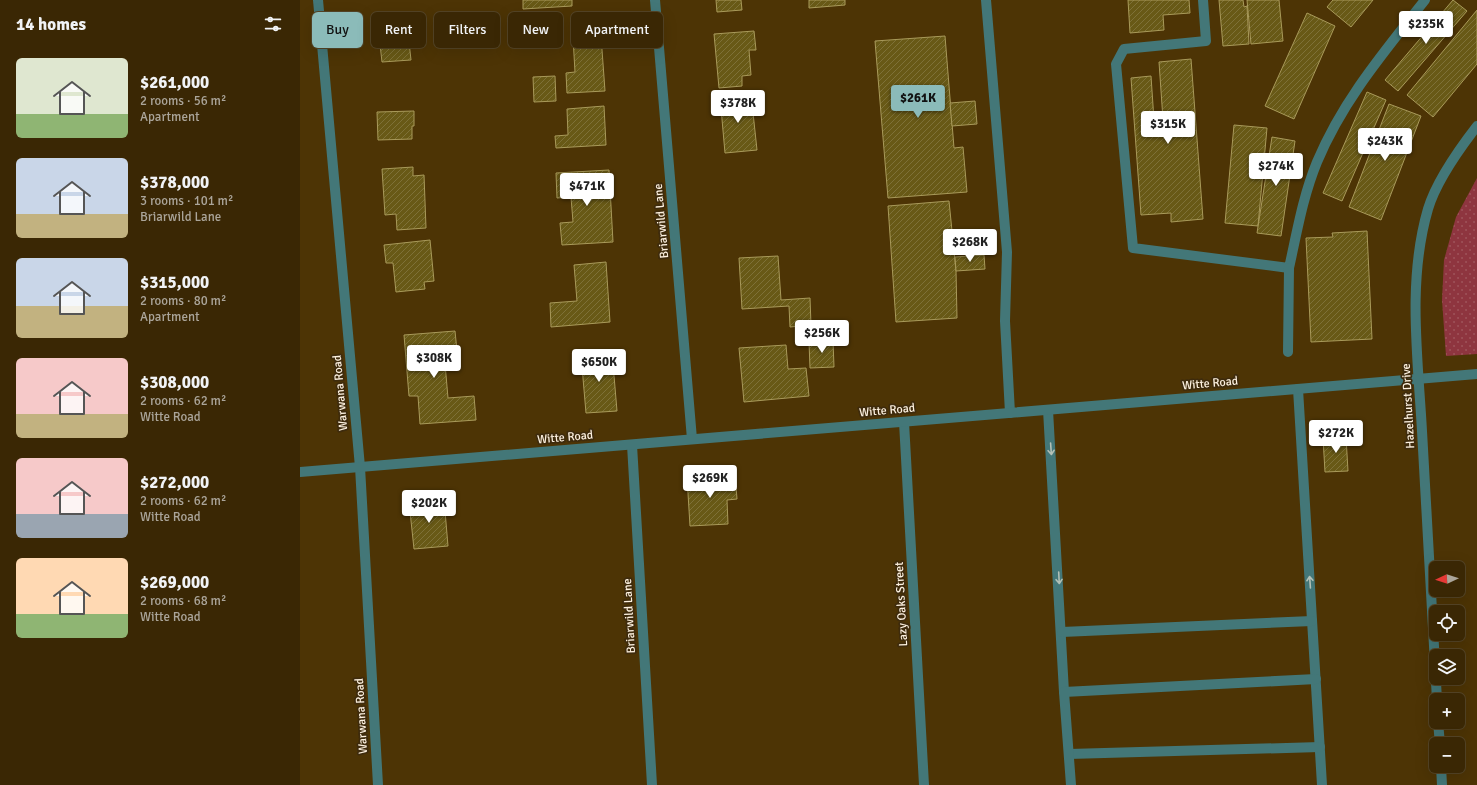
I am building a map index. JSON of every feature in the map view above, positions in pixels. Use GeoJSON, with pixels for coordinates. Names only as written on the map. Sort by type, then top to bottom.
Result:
{"type":"FeatureCollection","features":[{"type":"Feature","properties":{"kind":"street","name":"Warwana Road"},"geometry":{"type":"LineString","coordinates":[[318,0],[360,467],[378,785]]}},
{"type":"Feature","properties":{"kind":"street","name":"Briarwild Lane"},"geometry":{"type":"LineString","coordinates":[[655,0],[692,440]]}},
{"type":"Feature","properties":{"kind":"street"},"geometry":{"type":"LineString","coordinates":[[986,0],[1007,252],[1005,321],[1010,413]]}},
{"type":"Feature","properties":{"kind":"street"},"geometry":{"type":"LineString","coordinates":[[1203,0],[1206,41],[1124,49],[1116,64],[1132,248],[1289,268]]}},
{"type":"Feature","properties":{"kind":"street"},"geometry":{"type":"LineString","coordinates":[[1288,352],[1289,268],[1305,195],[1317,162],[1331,132],[1351,96],[1376,61],[1425,0]]}},
{"type":"Feature","properties":{"kind":"street","name":"Hazelhurst Drive"},"geometry":{"type":"LineString","coordinates":[[1437,693],[1415,309],[1420,242],[1429,208],[1440,183],[1461,147],[1477,126]]}},
{"type":"Feature","properties":{"kind":"street","name":"Witte Road"},"geometry":{"type":"LineString","coordinates":[[300,472],[1477,374]]}},
{"type":"Feature","properties":{"kind":"street"},"geometry":{"type":"LineString","coordinates":[[1298,389],[1322,785]]}},
{"type":"Feature","properties":{"kind":"street"},"geometry":{"type":"LineString","coordinates":[[1048,410],[1062,632],[1064,692],[1071,785]]}},
{"type":"Feature","properties":{"kind":"street","name":"Lazy Oaks Street"},"geometry":{"type":"LineString","coordinates":[[904,422],[924,785]]}},
{"type":"Feature","properties":{"kind":"street","name":"Briarwild Lane"},"geometry":{"type":"LineString","coordinates":[[632,444],[652,785]]}},
{"type":"Feature","properties":{"kind":"street"},"geometry":{"type":"LineString","coordinates":[[1062,632],[1312,621]]}},
{"type":"Feature","properties":{"kind":"street"},"geometry":{"type":"LineString","coordinates":[[1064,692],[1316,679]]}},
{"type":"Feature","properties":{"kind":"street"},"geometry":{"type":"LineString","coordinates":[[1069,754],[1320,747]]}},
{"type":"Feature","properties":{"kind":"street"},"geometry":{"type":"LineString","coordinates":[[1441,773],[1442,785]]}},
{"type":"Feature","properties":{"kind":"shaded area"},"geometry":{"type":"Polygon","coordinates":[[[1477,178],[1477,354],[1446,356],[1442,300],[1444,260],[1456,217],[1477,178]]]}},
{"type":"Feature","properties":{"kind":"building"},"geometry":{"type":"Polygon","coordinates":[[[523,0],[572,0],[572,6],[523,9],[523,0]]]}},
{"type":"Feature","properties":{"kind":"building"},"geometry":{"type":"Polygon","coordinates":[[[716,0],[741,0],[742,10],[717,12],[716,0]]]}},
{"type":"Feature","properties":{"kind":"building"},"geometry":{"type":"Polygon","coordinates":[[[809,0],[845,0],[845,5],[809,8],[809,0]]]}},
{"type":"Feature","properties":{"kind":"building"},"geometry":{"type":"Polygon","coordinates":[[[1128,0],[1189,0],[1190,13],[1163,15],[1164,30],[1130,33],[1128,0]]]}},
{"type":"Feature","properties":{"kind":"building"},"geometry":{"type":"Polygon","coordinates":[[[1219,0],[1243,0],[1244,7],[1247,6],[1249,44],[1223,46],[1219,0]]]}},
{"type":"Feature","properties":{"kind":"building"},"geometry":{"type":"Polygon","coordinates":[[[1247,0],[1279,0],[1283,41],[1251,44],[1247,0]]]}},
{"type":"Feature","properties":{"kind":"building"},"geometry":{"type":"Polygon","coordinates":[[[1333,0],[1373,0],[1351,27],[1327,7],[1333,0]]]}},
{"type":"Feature","properties":{"kind":"building"},"geometry":{"type":"Polygon","coordinates":[[[1453,0],[1467,11],[1398,91],[1385,80],[1453,0]]]}},
{"type":"Feature","properties":{"kind":"building"},"geometry":{"type":"Polygon","coordinates":[[[1477,10],[1477,64],[1433,117],[1407,95],[1477,10]]]}},
{"type":"Feature","properties":{"kind":"building"},"geometry":{"type":"Polygon","coordinates":[[[1307,13],[1335,26],[1294,119],[1265,106],[1307,13]]]}},
{"type":"Feature","properties":{"kind":"building"},"geometry":{"type":"Polygon","coordinates":[[[754,31],[756,50],[749,50],[751,75],[742,76],[742,86],[719,88],[714,34],[754,31]]]}},
{"type":"Feature","properties":{"kind":"building"},"geometry":{"type":"Polygon","coordinates":[[[945,36],[954,148],[963,147],[967,192],[888,198],[875,41],[945,36]]]}},
{"type":"Feature","properties":{"kind":"building"},"geometry":{"type":"Polygon","coordinates":[[[380,48],[410,48],[411,60],[382,62],[380,48]]]}},
{"type":"Feature","properties":{"kind":"building"},"geometry":{"type":"Polygon","coordinates":[[[574,48],[602,48],[605,91],[567,93],[566,73],[575,72],[574,48]]]}},
{"type":"Feature","properties":{"kind":"building"},"geometry":{"type":"Polygon","coordinates":[[[1191,59],[1203,219],[1171,222],[1171,213],[1141,215],[1131,78],[1151,76],[1155,135],[1164,134],[1159,62],[1191,59]]]}},
{"type":"Feature","properties":{"kind":"building"},"geometry":{"type":"Polygon","coordinates":[[[555,76],[556,101],[534,102],[533,77],[555,76]]]}},
{"type":"Feature","properties":{"kind":"building"},"geometry":{"type":"Polygon","coordinates":[[[1367,92],[1386,100],[1342,201],[1323,193],[1367,92]]]}},
{"type":"Feature","properties":{"kind":"building"},"geometry":{"type":"Polygon","coordinates":[[[751,94],[757,150],[725,153],[720,97],[751,94]]]}},
{"type":"Feature","properties":{"kind":"building"},"geometry":{"type":"Polygon","coordinates":[[[975,101],[977,124],[952,126],[950,103],[975,101]]]}},
{"type":"Feature","properties":{"kind":"building"},"geometry":{"type":"Polygon","coordinates":[[[1389,104],[1421,116],[1381,220],[1349,207],[1389,104]]]}},
{"type":"Feature","properties":{"kind":"building"},"geometry":{"type":"Polygon","coordinates":[[[604,106],[606,145],[556,148],[555,136],[568,135],[567,109],[604,106]]]}},
{"type":"Feature","properties":{"kind":"building"},"geometry":{"type":"Polygon","coordinates":[[[414,111],[412,139],[378,140],[377,112],[414,111]]]}},
{"type":"Feature","properties":{"kind":"building"},"geometry":{"type":"Polygon","coordinates":[[[1234,125],[1267,128],[1258,226],[1225,223],[1234,125]]]}},
{"type":"Feature","properties":{"kind":"building"},"geometry":{"type":"Polygon","coordinates":[[[1272,137],[1295,141],[1281,236],[1257,233],[1272,137]]]}},
{"type":"Feature","properties":{"kind":"building"},"geometry":{"type":"Polygon","coordinates":[[[413,167],[413,176],[424,175],[426,228],[397,230],[396,214],[385,215],[382,169],[413,167]]]}},
{"type":"Feature","properties":{"kind":"building"},"geometry":{"type":"Polygon","coordinates":[[[609,170],[613,242],[562,245],[560,223],[573,222],[571,197],[557,198],[556,173],[609,170]]]}},
{"type":"Feature","properties":{"kind":"building"},"geometry":{"type":"Polygon","coordinates":[[[949,201],[956,271],[957,318],[896,322],[888,206],[949,201]]]}},
{"type":"Feature","properties":{"kind":"building"},"geometry":{"type":"Polygon","coordinates":[[[1367,231],[1372,339],[1311,342],[1306,238],[1333,237],[1332,233],[1367,231]]]}},
{"type":"Feature","properties":{"kind":"building"},"geometry":{"type":"Polygon","coordinates":[[[430,240],[434,281],[424,282],[425,289],[396,292],[393,263],[386,263],[384,245],[430,240]]]}},
{"type":"Feature","properties":{"kind":"building"},"geometry":{"type":"Polygon","coordinates":[[[984,255],[985,269],[956,271],[955,257],[984,255]]]}},
{"type":"Feature","properties":{"kind":"building"},"geometry":{"type":"Polygon","coordinates":[[[778,256],[781,300],[810,298],[811,325],[790,327],[789,306],[742,309],[739,258],[778,256]]]}},
{"type":"Feature","properties":{"kind":"building"},"geometry":{"type":"Polygon","coordinates":[[[606,262],[610,322],[551,327],[550,303],[577,301],[574,265],[606,262]]]}},
{"type":"Feature","properties":{"kind":"building"},"geometry":{"type":"Polygon","coordinates":[[[455,331],[457,351],[444,352],[448,398],[474,396],[476,420],[420,424],[418,396],[409,396],[404,335],[455,331]]]}},
{"type":"Feature","properties":{"kind":"building"},"geometry":{"type":"Polygon","coordinates":[[[833,341],[834,367],[810,368],[809,342],[833,341]]]}},
{"type":"Feature","properties":{"kind":"building"},"geometry":{"type":"Polygon","coordinates":[[[786,345],[788,369],[806,368],[809,396],[744,402],[739,348],[786,345]]]}},
{"type":"Feature","properties":{"kind":"building"},"geometry":{"type":"Polygon","coordinates":[[[612,352],[617,411],[586,413],[581,355],[612,352]]]}},
{"type":"Feature","properties":{"kind":"building"},"geometry":{"type":"Polygon","coordinates":[[[1346,437],[1348,471],[1325,472],[1323,438],[1346,437]]]}},
{"type":"Feature","properties":{"kind":"building"},"geometry":{"type":"Polygon","coordinates":[[[735,474],[737,499],[727,500],[728,524],[690,526],[687,477],[735,474]]]}},
{"type":"Feature","properties":{"kind":"building"},"geometry":{"type":"Polygon","coordinates":[[[444,499],[448,546],[414,549],[409,502],[444,499]]]}}]}
